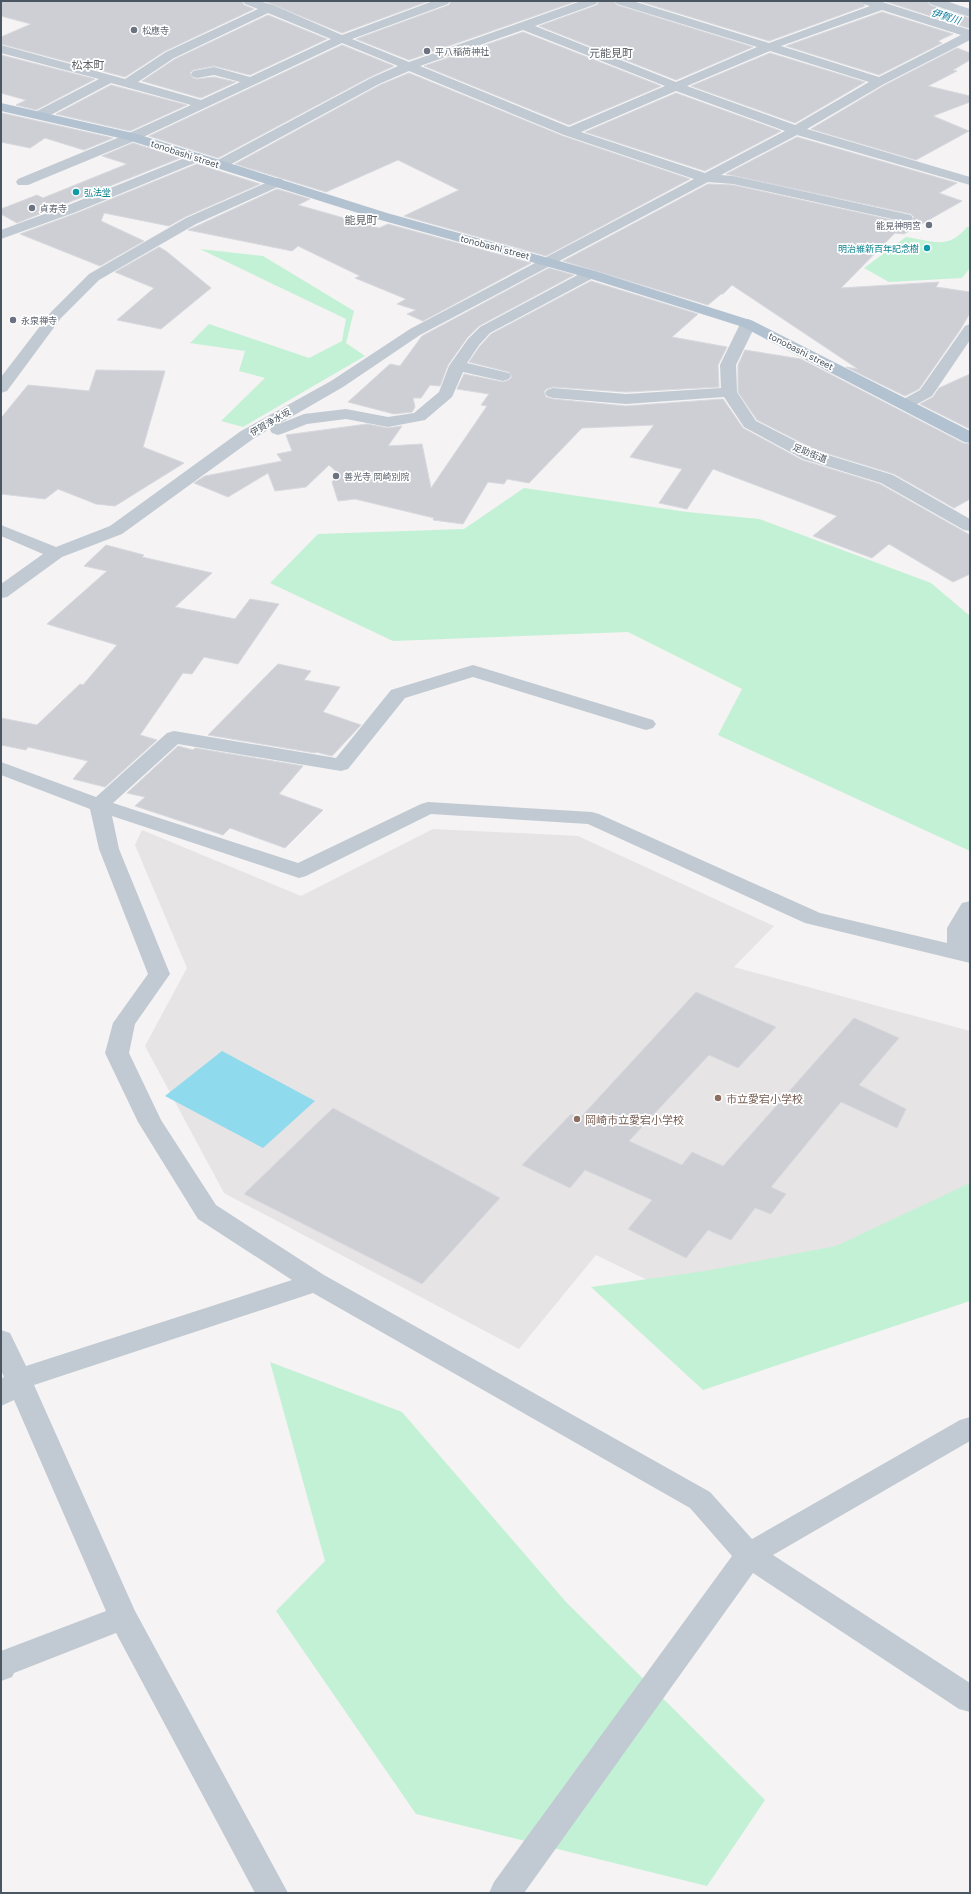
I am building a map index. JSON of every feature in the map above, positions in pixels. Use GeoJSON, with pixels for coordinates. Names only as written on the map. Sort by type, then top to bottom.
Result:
{"type":"FeatureCollection","features":[{"type":"Feature","properties":{"kind":"main road","name":"tonobashi street"},"geometry":{"type":"LineString","coordinates":[[1,107],[132,137],[382,216],[590,274],[748,324],[970,438]]}},
{"type":"Feature","properties":{"kind":"street"},"geometry":{"type":"LineString","coordinates":[[250,1],[569,132],[706,178],[733,180],[906,218]]}},
{"type":"Feature","properties":{"kind":"street"},"geometry":{"type":"LineString","coordinates":[[23,182],[132,137],[341,39],[444,1]]}},
{"type":"Feature","properties":{"kind":"street"},"geometry":{"type":"LineString","coordinates":[[219,165],[375,81],[409,66],[592,1]]}},
{"type":"Feature","properties":{"kind":"street"},"geometry":{"type":"LineString","coordinates":[[621,1],[880,81]]}},
{"type":"Feature","properties":{"kind":"street"},"geometry":{"type":"LineString","coordinates":[[866,1],[970,35]]}},
{"type":"Feature","properties":{"kind":"street"},"geometry":{"type":"LineString","coordinates":[[934,1],[970,13]]}},
{"type":"Feature","properties":{"kind":"street"},"geometry":{"type":"LineString","coordinates":[[569,132],[768,47],[881,6]]}},
{"type":"Feature","properties":{"kind":"street"},"geometry":{"type":"LineString","coordinates":[[128,83],[170,55],[269,8]]}},
{"type":"Feature","properties":{"kind":"street"},"geometry":{"type":"LineString","coordinates":[[525,26],[675,86],[796,130],[968,178]]}},
{"type":"Feature","properties":{"kind":"street","name":"伊賀浄水坂"},"geometry":{"type":"LineString","coordinates":[[1,593],[56,553],[116,530],[158,498],[247,435],[337,384],[415,332],[796,130],[880,81],[970,35]]}},
{"type":"Feature","properties":{"kind":"street"},"geometry":{"type":"LineString","coordinates":[[1,49],[203,104]]}},
{"type":"Feature","properties":{"kind":"street"},"geometry":{"type":"LineString","coordinates":[[197,74],[214,70],[252,80]]}},
{"type":"Feature","properties":{"kind":"street"},"geometry":{"type":"LineString","coordinates":[[40,115],[111,78]]}},
{"type":"Feature","properties":{"kind":"street"},"geometry":{"type":"LineString","coordinates":[[1,235],[71,209],[197,157]]}},
{"type":"Feature","properties":{"kind":"street"},"geometry":{"type":"LineString","coordinates":[[1,388],[56,315],[94,277],[191,221],[277,182]]}},
{"type":"Feature","properties":{"kind":"street"},"geometry":{"type":"LineString","coordinates":[[270,433],[304,419],[346,414],[388,422],[419,417],[446,394],[457,366],[473,342],[485,330],[590,274]]}},
{"type":"Feature","properties":{"kind":"street"},"geometry":{"type":"LineString","coordinates":[[553,393],[626,399],[729,392],[728,365],[748,324]]}},
{"type":"Feature","properties":{"kind":"street"},"geometry":{"type":"LineString","coordinates":[[906,404],[926,393],[966,344],[970,329]]}},
{"type":"Feature","properties":{"kind":"street"},"geometry":{"type":"LineString","coordinates":[[457,366],[504,376]]}},
{"type":"Feature","properties":{"kind":"street","name":"足助街道"},"geometry":{"type":"LineString","coordinates":[[729,392],[750,424],[809,454],[888,479],[970,526]]}},
{"type":"Feature","properties":{"kind":"street"},"geometry":{"type":"LineString","coordinates":[[1,530],[56,553]]}},
{"type":"Feature","properties":{"kind":"street"},"geometry":{"type":"LineString","coordinates":[[99,805],[174,737],[341,765],[398,694],[473,671],[646,724]]}},
{"type":"Feature","properties":{"kind":"street"},"geometry":{"type":"LineString","coordinates":[[1,768],[99,805],[298,871],[428,808],[592,818],[813,918],[964,955],[958,928],[970,908]]}},
{"type":"Feature","properties":{"kind":"street"},"geometry":{"type":"LineString","coordinates":[[99,805],[109,849],[159,974],[124,1023],[117,1053],[150,1122],[207,1212],[315,1282],[700,1500],[749,1555],[970,1699]]}},
{"type":"Feature","properties":{"kind":"street"},"geometry":{"type":"LineString","coordinates":[[10,1387],[315,1282]]}},
{"type":"Feature","properties":{"kind":"street"},"geometry":{"type":"LineString","coordinates":[[1,1340],[10,1387],[123,1617],[272,1893]]}},
{"type":"Feature","properties":{"kind":"street"},"geometry":{"type":"LineString","coordinates":[[505,1893],[749,1555],[970,1428]]}},
{"type":"Feature","properties":{"kind":"street"},"geometry":{"type":"LineString","coordinates":[[1,1668],[2,1664],[123,1617]]}},
{"type":"Feature","properties":{"kind":"shaded area","name":"岡崎市立愛宕小学校"},"geometry":{"type":"Polygon","coordinates":[[[433,829],[578,836],[774,926],[734,967],[970,1031],[970,1272],[754,1332],[596,1255],[519,1349],[224,1193],[145,1046],[187,968],[135,845],[142,830],[301,896],[433,829]]]}},
{"type":"Feature","properties":{"kind":"green space"},"geometry":{"type":"Polygon","coordinates":[[[967,227],[970,227],[970,268],[962,278],[889,282],[864,268],[906,237],[940,242],[953,239],[967,227]]]}},
{"type":"Feature","properties":{"kind":"green space"},"geometry":{"type":"Polygon","coordinates":[[[200,249],[263,256],[354,311],[346,343],[365,356],[243,427],[221,421],[265,378],[239,371],[245,351],[190,343],[209,324],[309,358],[342,341],[346,319],[200,249]]]}},
{"type":"Feature","properties":{"kind":"green space"},"geometry":{"type":"Polygon","coordinates":[[[524,488],[687,512],[759,519],[931,583],[970,616],[970,851],[718,735],[742,689],[628,632],[393,641],[270,583],[318,534],[464,529],[524,488]]]}},
{"type":"Feature","properties":{"kind":"green space"},"geometry":{"type":"Polygon","coordinates":[[[970,1183],[970,1301],[703,1390],[591,1287],[705,1271],[836,1246],[970,1183]]]}},
{"type":"Feature","properties":{"kind":"green space"},"geometry":{"type":"Polygon","coordinates":[[[270,1362],[402,1412],[566,1602],[765,1800],[707,1886],[416,1814],[276,1611],[325,1561],[270,1362]]]}},
{"type":"Feature","properties":{"kind":"water"},"geometry":{"type":"Polygon","coordinates":[[[222,1051],[315,1101],[263,1148],[165,1096],[222,1051]]]}},
{"type":"Feature","properties":{"kind":"building"},"geometry":{"type":"Polygon","coordinates":[[[1,1],[242,1],[244,5],[254,9],[165,51],[125,77],[1,44],[1,37],[31,24],[1,16],[1,1]]]}},
{"type":"Feature","properties":{"kind":"building"},"geometry":{"type":"Polygon","coordinates":[[[264,1],[429,1],[342,33],[264,1]]]}},
{"type":"Feature","properties":{"kind":"building"},"geometry":{"type":"Polygon","coordinates":[[[451,1],[577,1],[409,60],[356,39],[449,5],[451,1]]]}},
{"type":"Feature","properties":{"kind":"building"},"geometry":{"type":"Polygon","coordinates":[[[599,1],[614,1],[617,5],[753,47],[676,80],[539,26],[597,5],[599,1]]]}},
{"type":"Feature","properties":{"kind":"building"},"geometry":{"type":"Polygon","coordinates":[[[638,1],[860,1],[865,6],[769,41],[638,1]]]}},
{"type":"Feature","properties":{"kind":"building"},"geometry":{"type":"Polygon","coordinates":[[[884,1],[927,1],[930,5],[970,18],[970,27],[968,28],[884,1]]]}},
{"type":"Feature","properties":{"kind":"building"},"geometry":{"type":"Polygon","coordinates":[[[882,12],[953,34],[938,41],[942,43],[879,75],[786,46],[882,12]]]}},
{"type":"Feature","properties":{"kind":"building"},"geometry":{"type":"Polygon","coordinates":[[[268,15],[327,39],[250,75],[214,66],[193,70],[190,73],[193,78],[214,77],[236,82],[201,98],[142,81],[175,59],[268,15]]]}},
{"type":"Feature","properties":{"kind":"building"},"geometry":{"type":"Polygon","coordinates":[[[523,32],[661,86],[569,125],[424,66],[523,32]]]}},
{"type":"Feature","properties":{"kind":"building"},"geometry":{"type":"Polygon","coordinates":[[[342,45],[394,66],[370,77],[218,158],[149,136],[342,45]]]}},
{"type":"Feature","properties":{"kind":"building"},"geometry":{"type":"Polygon","coordinates":[[[957,48],[970,53],[970,60],[953,70],[957,71],[928,86],[970,96],[970,102],[933,116],[969,131],[916,160],[811,129],[885,85],[957,48]]]}},
{"type":"Feature","properties":{"kind":"building"},"geometry":{"type":"Polygon","coordinates":[[[770,53],[865,82],[795,123],[691,86],[770,53]]]}},
{"type":"Feature","properties":{"kind":"building"},"geometry":{"type":"Polygon","coordinates":[[[1,55],[95,79],[36,110],[16,105],[26,100],[1,93],[1,55]]]}},
{"type":"Feature","properties":{"kind":"building"},"geometry":{"type":"Polygon","coordinates":[[[409,73],[563,136],[690,179],[546,256],[404,216],[459,190],[398,160],[326,192],[235,164],[380,85],[409,73]]]}},
{"type":"Feature","properties":{"kind":"building"},"geometry":{"type":"Polygon","coordinates":[[[111,85],[187,105],[130,131],[56,114],[111,85]]]}},
{"type":"Feature","properties":{"kind":"building"},"geometry":{"type":"Polygon","coordinates":[[[676,93],[781,131],[705,171],[585,132],[676,93]]]}},
{"type":"Feature","properties":{"kind":"building"},"geometry":{"type":"Polygon","coordinates":[[[1,113],[113,138],[84,150],[45,138],[30,148],[1,142],[1,113]]]}},
{"type":"Feature","properties":{"kind":"building"},"geometry":{"type":"Polygon","coordinates":[[[797,137],[957,183],[939,193],[962,201],[904,234],[895,233],[841,288],[939,282],[936,287],[970,292],[970,313],[960,330],[919,389],[905,396],[846,367],[858,369],[732,285],[708,305],[563,261],[708,184],[733,185],[906,223],[912,222],[914,217],[911,214],[726,174],[797,137]]]}},
{"type":"Feature","properties":{"kind":"building"},"geometry":{"type":"Polygon","coordinates":[[[133,143],[180,158],[17,223],[1,214],[1,209],[37,195],[43,198],[127,164],[102,156],[133,143]]]}},
{"type":"Feature","properties":{"kind":"building"},"geometry":{"type":"Polygon","coordinates":[[[197,164],[260,184],[185,217],[169,226],[104,213],[101,221],[144,241],[100,266],[20,234],[77,213],[197,164]]]}},
{"type":"Feature","properties":{"kind":"building"},"geometry":{"type":"Polygon","coordinates":[[[277,189],[310,199],[298,205],[379,228],[388,224],[531,263],[423,321],[407,314],[416,310],[397,304],[406,299],[355,278],[360,276],[298,246],[292,251],[188,230],[277,189]]]}},
{"type":"Feature","properties":{"kind":"building"},"geometry":{"type":"Polygon","coordinates":[[[159,247],[211,288],[161,329],[117,320],[154,288],[115,272],[159,247]]]}},
{"type":"Feature","properties":{"kind":"building"},"geometry":{"type":"Polygon","coordinates":[[[549,268],[574,275],[479,326],[467,338],[448,365],[440,386],[430,385],[421,398],[413,398],[415,407],[412,412],[394,414],[348,402],[390,364],[400,366],[422,336],[549,268]]]}},
{"type":"Feature","properties":{"kind":"building"},"geometry":{"type":"Polygon","coordinates":[[[591,281],[698,314],[672,337],[727,347],[718,365],[719,387],[626,392],[553,387],[546,389],[544,392],[546,397],[553,399],[626,406],[723,399],[743,428],[802,460],[880,484],[970,535],[970,574],[953,582],[889,544],[872,558],[813,536],[837,516],[713,469],[687,509],[659,503],[682,469],[630,457],[654,425],[582,428],[529,483],[507,479],[504,484],[488,482],[463,524],[433,520],[434,518],[355,499],[338,501],[332,482],[339,474],[329,465],[306,487],[275,491],[268,473],[228,497],[194,483],[205,476],[282,461],[277,454],[292,451],[286,435],[367,424],[388,428],[402,426],[388,446],[422,444],[431,488],[487,406],[481,405],[489,394],[457,389],[464,374],[503,382],[512,377],[509,372],[469,362],[480,346],[491,334],[591,281]]]}},
{"type":"Feature","properties":{"kind":"building"},"geometry":{"type":"Polygon","coordinates":[[[745,350],[801,359],[963,443],[970,444],[970,499],[954,508],[894,474],[816,450],[757,420],[738,392],[738,365],[745,350]]]}},
{"type":"Feature","properties":{"kind":"building"},"geometry":{"type":"Polygon","coordinates":[[[96,370],[165,371],[143,447],[184,463],[115,506],[96,504],[58,489],[45,499],[1,494],[1,418],[28,385],[89,391],[96,370]]]}},
{"type":"Feature","properties":{"kind":"building"},"geometry":{"type":"Polygon","coordinates":[[[970,374],[970,429],[920,404],[933,397],[939,388],[970,374]]]}},
{"type":"Feature","properties":{"kind":"building"},"geometry":{"type":"Polygon","coordinates":[[[106,545],[144,555],[142,557],[212,573],[175,607],[235,619],[250,599],[279,604],[238,664],[204,657],[192,674],[183,673],[140,735],[157,740],[105,787],[73,779],[88,761],[28,747],[26,750],[1,745],[1,718],[37,725],[80,684],[83,685],[117,645],[47,624],[107,571],[84,566],[106,545]]]}},
{"type":"Feature","properties":{"kind":"building"},"geometry":{"type":"Polygon","coordinates":[[[278,664],[311,671],[304,680],[340,687],[323,712],[361,725],[332,756],[316,752],[208,735],[278,664]]]}},
{"type":"Feature","properties":{"kind":"building"},"geometry":{"type":"Polygon","coordinates":[[[178,746],[193,750],[195,748],[303,766],[279,794],[323,810],[285,848],[230,828],[223,835],[135,806],[145,797],[127,793],[178,746]]]}},
{"type":"Feature","properties":{"kind":"building"},"geometry":{"type":"Polygon","coordinates":[[[696,992],[776,1027],[738,1068],[709,1055],[629,1141],[682,1165],[692,1152],[723,1166],[854,1018],[899,1038],[859,1085],[906,1109],[897,1128],[841,1102],[771,1187],[786,1194],[771,1214],[755,1208],[731,1240],[708,1230],[686,1258],[628,1229],[652,1200],[585,1170],[570,1188],[522,1165],[571,1114],[580,1118],[696,992]]]}},
{"type":"Feature","properties":{"kind":"building"},"geometry":{"type":"Polygon","coordinates":[[[333,1108],[500,1198],[422,1284],[244,1194],[333,1108]]]}},
{"type":"Feature","properties":{"kind":"place","name":"松應寺"},"geometry":{"type":"Point","coordinates":[134,30]}},
{"type":"Feature","properties":{"kind":"place","name":"平八稲荷神社"},"geometry":{"type":"Point","coordinates":[427,51]}},
{"type":"Feature","properties":{"kind":"place","name":"弘法堂"},"geometry":{"type":"Point","coordinates":[76,192]}},
{"type":"Feature","properties":{"kind":"place","name":"貞寿寺"},"geometry":{"type":"Point","coordinates":[32,208]}},
{"type":"Feature","properties":{"kind":"place","name":"能見神明宮"},"geometry":{"type":"Point","coordinates":[929,225]}},
{"type":"Feature","properties":{"kind":"place","name":"明治維新百年記念樹"},"geometry":{"type":"Point","coordinates":[927,248]}},
{"type":"Feature","properties":{"kind":"place","name":"永泉禅寺"},"geometry":{"type":"Point","coordinates":[13,320]}},
{"type":"Feature","properties":{"kind":"place","name":"善光寺 岡崎別院"},"geometry":{"type":"Point","coordinates":[336,476]}},
{"type":"Feature","properties":{"kind":"place","name":"市立愛宕小学校"},"geometry":{"type":"Point","coordinates":[718,1098]}},
{"type":"Feature","properties":{"kind":"place","name":"岡崎市立愛宕小学校"},"geometry":{"type":"Point","coordinates":[577,1119]}},
{"type":"Feature","properties":{"kind":"district","name":"元能見町"},"geometry":{"type":"Point","coordinates":[611,52]}},
{"type":"Feature","properties":{"kind":"district","name":"松本町"},"geometry":{"type":"Point","coordinates":[88,64]}},
{"type":"Feature","properties":{"kind":"district","name":"能見町"},"geometry":{"type":"Point","coordinates":[361,219]}},
{"type":"Feature","properties":{"kind":"water label","name":"伊賀川"},"geometry":{"type":"Point","coordinates":[946,16]}}]}
